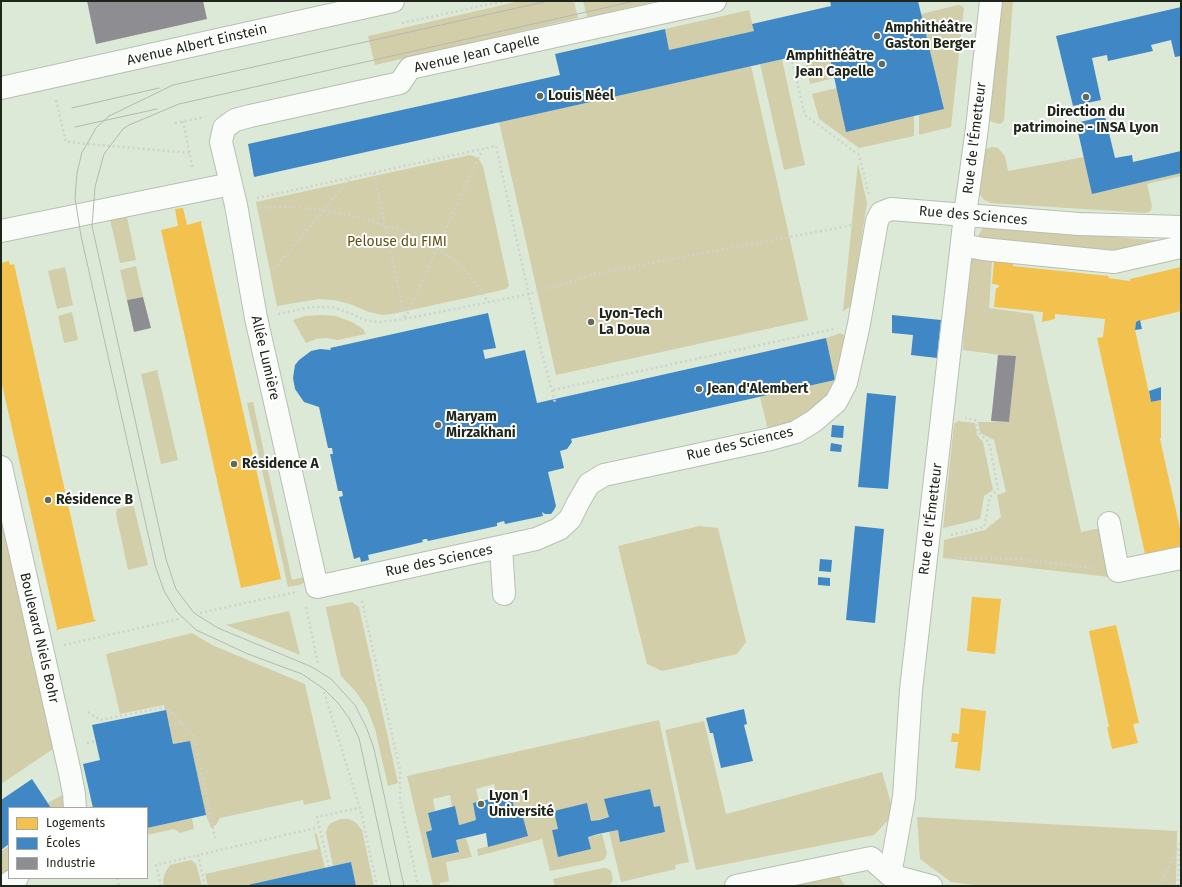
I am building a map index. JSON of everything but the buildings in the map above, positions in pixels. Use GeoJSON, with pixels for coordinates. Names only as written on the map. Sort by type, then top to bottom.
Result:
{"type":"FeatureCollection","features":[{"type":"Feature","properties":{"kind":"street","name":"Avenue Albert Einstein"},"geometry":{"type":"LineString","coordinates":[[1,88],[393,1]]}},
{"type":"Feature","properties":{"kind":"street","name":"Avenue Jean Capelle"},"geometry":{"type":"LineString","coordinates":[[224,128],[235,120],[250,116],[400,83],[410,68],[715,1]]}},
{"type":"Feature","properties":{"kind":"street","name":"Rue de l'Émetteur"},"geometry":{"type":"LineString","coordinates":[[883,881],[904,797],[912,690],[965,215],[977,128],[991,1]]}},
{"type":"Feature","properties":{"kind":"street","name":"Allée Lumière"},"geometry":{"type":"LineString","coordinates":[[224,128],[222,142],[238,196],[256,318],[310,589]]}},
{"type":"Feature","properties":{"kind":"street"},"geometry":{"type":"LineString","coordinates":[[1,231],[197,192],[238,196]]}},
{"type":"Feature","properties":{"kind":"street","name":"Rue des Sciences"},"geometry":{"type":"LineString","coordinates":[[310,589],[536,539],[559,529],[570,519],[590,484],[604,475],[771,439],[796,432],[814,421],[836,402],[846,383],[859,324],[879,217],[891,209],[1079,224],[1181,227]]}},
{"type":"Feature","properties":{"kind":"street"},"geometry":{"type":"LineString","coordinates":[[962,245],[982,249],[1114,262],[1181,247]]}},
{"type":"Feature","properties":{"kind":"street","name":"Boulevard Niels Bohr"},"geometry":{"type":"LineString","coordinates":[[1,468],[70,773],[74,794],[74,807]]}},
{"type":"Feature","properties":{"kind":"street"},"geometry":{"type":"LineString","coordinates":[[1109,523],[1118,571],[1181,558]]}},
{"type":"Feature","properties":{"kind":"street"},"geometry":{"type":"LineString","coordinates":[[501,547],[504,594]]}},
{"type":"Feature","properties":{"kind":"street"},"geometry":{"type":"LineString","coordinates":[[736,886],[871,858],[883,881],[931,886]]}},
{"type":"Feature","properties":{"kind":"path"},"geometry":{"type":"LineString","coordinates":[[400,24],[504,1]]}},
{"type":"Feature","properties":{"kind":"path"},"geometry":{"type":"LineString","coordinates":[[256,318],[312,307],[332,307],[350,313],[364,320],[378,322],[405,318],[529,294],[599,273],[879,217],[871,205],[859,155],[805,115],[791,57]]}},
{"type":"Feature","properties":{"kind":"path"},"geometry":{"type":"LineString","coordinates":[[56,100],[66,142],[190,153]]}},
{"type":"Feature","properties":{"kind":"path"},"geometry":{"type":"LineString","coordinates":[[183,121],[197,192]]}},
{"type":"Feature","properties":{"kind":"path"},"geometry":{"type":"LineString","coordinates":[[238,196],[352,178],[496,146],[541,350],[556,402]]}},
{"type":"Feature","properties":{"kind":"path"},"geometry":{"type":"LineString","coordinates":[[405,318],[482,149]]}},
{"type":"Feature","properties":{"kind":"path"},"geometry":{"type":"LineString","coordinates":[[374,172],[405,318]]}},
{"type":"Feature","properties":{"kind":"path"},"geometry":{"type":"LineString","coordinates":[[252,295],[352,178]]}},
{"type":"Feature","properties":{"kind":"path"},"geometry":{"type":"LineString","coordinates":[[238,196],[249,208],[291,207],[325,210],[386,225],[413,236],[437,248],[454,260],[468,273],[488,302]]}},
{"type":"Feature","properties":{"kind":"path"},"geometry":{"type":"LineString","coordinates":[[553,390],[859,324]]}},
{"type":"Feature","properties":{"kind":"path"},"geometry":{"type":"LineString","coordinates":[[928,549],[984,527],[990,497],[998,489],[989,442],[978,433],[976,420],[943,416]]}},
{"type":"Feature","properties":{"kind":"path"},"geometry":{"type":"LineString","coordinates":[[928,549],[1118,571]]}},
{"type":"Feature","properties":{"kind":"path"},"geometry":{"type":"LineString","coordinates":[[200,613],[310,589],[318,664]]}},
{"type":"Feature","properties":{"kind":"path"},"geometry":{"type":"LineString","coordinates":[[357,598],[361,600],[400,770],[400,800],[418,886]]}},
{"type":"Feature","properties":{"kind":"path"},"geometry":{"type":"LineString","coordinates":[[42,650],[179,619]]}},
{"type":"Feature","properties":{"kind":"path"},"geometry":{"type":"LineString","coordinates":[[324,692],[359,808],[377,886]]}},
{"type":"Feature","properties":{"kind":"path"},"geometry":{"type":"LineString","coordinates":[[88,712],[100,720],[167,707],[194,736],[215,838]]}},
{"type":"Feature","properties":{"kind":"path"},"geometry":{"type":"LineString","coordinates":[[169,725],[182,722]]}},
{"type":"Feature","properties":{"kind":"path"},"geometry":{"type":"LineString","coordinates":[[329,867],[317,816],[359,808]]}},
{"type":"Feature","properties":{"kind":"path"},"geometry":{"type":"LineString","coordinates":[[160,886],[156,865],[320,827]]}},
{"type":"Feature","properties":{"kind":"path"},"geometry":{"type":"LineString","coordinates":[[1160,886],[1181,842]]}},
{"type":"Feature","properties":{"kind":"path"},"geometry":{"type":"LineString","coordinates":[[1178,886],[1179,846]]}},
{"type":"Feature","properties":{"kind":"path"},"geometry":{"type":"LineString","coordinates":[[198,855],[205,886]]}},
{"type":"Feature","properties":{"kind":"green space"},"geometry":{"type":"Polygon","coordinates":[[[520,1],[574,1],[578,18],[375,65],[368,36],[520,1]]]}},
{"type":"Feature","properties":{"kind":"green space"},"geometry":{"type":"Polygon","coordinates":[[[583,1],[658,1],[587,17],[583,1]]]}},
{"type":"Feature","properties":{"kind":"green space"},"geometry":{"type":"Polygon","coordinates":[[[998,1],[1013,1],[1004,120],[999,124],[990,121],[987,115],[998,1]]]}},
{"type":"Feature","properties":{"kind":"green space"},"geometry":{"type":"Polygon","coordinates":[[[958,5],[964,8],[951,127],[919,135],[919,115],[944,108],[921,14],[958,5]]]}},
{"type":"Feature","properties":{"kind":"green space"},"geometry":{"type":"Polygon","coordinates":[[[749,10],[754,31],[669,50],[665,29],[749,10]]]}},
{"type":"Feature","properties":{"kind":"green space"},"geometry":{"type":"Polygon","coordinates":[[[828,49],[834,78],[810,84],[803,54],[828,49]]]}},
{"type":"Feature","properties":{"kind":"green space"},"geometry":{"type":"Polygon","coordinates":[[[782,59],[805,165],[784,170],[760,64],[782,59]]]}},
{"type":"Feature","properties":{"kind":"green space"},"geometry":{"type":"Polygon","coordinates":[[[751,66],[808,320],[556,375],[499,122],[751,66]]]}},
{"type":"Feature","properties":{"kind":"green space"},"geometry":{"type":"Polygon","coordinates":[[[837,88],[914,116],[914,136],[859,148],[819,119],[812,94],[837,88]]]}},
{"type":"Feature","properties":{"kind":"green space"},"geometry":{"type":"Polygon","coordinates":[[[992,147],[998,148],[1005,156],[1008,171],[1084,157],[1092,193],[1181,173],[1181,176],[1147,184],[1152,206],[1149,212],[1145,213],[991,203],[984,200],[979,193],[985,149],[992,147]]]}},
{"type":"Feature","properties":{"kind":"green space","name":"Pelouse du FIMI"},"geometry":{"type":"Polygon","coordinates":[[[470,155],[478,158],[483,166],[509,286],[506,289],[382,315],[334,300],[319,299],[277,306],[256,202],[470,155]]]}},
{"type":"Feature","properties":{"kind":"green space"},"geometry":{"type":"Polygon","coordinates":[[[858,163],[867,203],[852,300],[850,307],[843,311],[858,163]]]}},
{"type":"Feature","properties":{"kind":"green space"},"geometry":{"type":"Polygon","coordinates":[[[126,212],[136,260],[120,263],[109,215],[126,212]]]}},
{"type":"Feature","properties":{"kind":"green space"},"geometry":{"type":"Polygon","coordinates":[[[983,227],[1180,242],[1110,250],[977,238],[983,227]]]}},
{"type":"Feature","properties":{"kind":"green space"},"geometry":{"type":"Polygon","coordinates":[[[965,257],[992,261],[989,308],[1033,314],[1081,532],[1106,527],[1118,578],[943,558],[944,540],[985,530],[1001,517],[997,495],[1006,492],[994,440],[980,433],[978,422],[1009,422],[1016,357],[963,350],[965,257]]]}},
{"type":"Feature","properties":{"kind":"green space"},"geometry":{"type":"Polygon","coordinates":[[[136,266],[143,297],[127,300],[120,270],[136,266]]]}},
{"type":"Feature","properties":{"kind":"green space"},"geometry":{"type":"Polygon","coordinates":[[[65,267],[73,305],[57,309],[48,271],[65,267]]]}},
{"type":"Feature","properties":{"kind":"green space"},"geometry":{"type":"Polygon","coordinates":[[[72,312],[78,340],[64,343],[58,316],[72,312]]]}},
{"type":"Feature","properties":{"kind":"green space"},"geometry":{"type":"Polygon","coordinates":[[[305,316],[336,316],[354,323],[363,329],[366,334],[338,340],[326,338],[316,339],[306,343],[293,320],[305,316]]]}},
{"type":"Feature","properties":{"kind":"green space"},"geometry":{"type":"Polygon","coordinates":[[[841,333],[845,336],[835,387],[803,420],[768,430],[760,397],[835,380],[826,338],[841,333]]]}},
{"type":"Feature","properties":{"kind":"green space"},"geometry":{"type":"Polygon","coordinates":[[[157,370],[178,460],[161,464],[141,374],[157,370]]]}},
{"type":"Feature","properties":{"kind":"green space"},"geometry":{"type":"Polygon","coordinates":[[[253,402],[292,580],[307,576],[306,581],[300,585],[288,587],[247,403],[253,402]]]}},
{"type":"Feature","properties":{"kind":"green space"},"geometry":{"type":"Polygon","coordinates":[[[958,421],[975,423],[977,435],[983,442],[993,490],[984,496],[980,519],[943,528],[954,424],[958,421]]]}},
{"type":"Feature","properties":{"kind":"green space"},"geometry":{"type":"Polygon","coordinates":[[[131,505],[134,507],[148,565],[128,570],[116,514],[117,509],[131,505]]]}},
{"type":"Feature","properties":{"kind":"green space"},"geometry":{"type":"Polygon","coordinates":[[[1,514],[53,749],[1,784],[1,514]]]}},
{"type":"Feature","properties":{"kind":"green space"},"geometry":{"type":"Polygon","coordinates":[[[699,526],[718,528],[746,642],[737,654],[662,671],[647,664],[618,546],[699,526]]]}},
{"type":"Feature","properties":{"kind":"green space"},"geometry":{"type":"Polygon","coordinates":[[[352,602],[359,607],[398,783],[388,786],[375,729],[367,708],[356,692],[341,676],[326,609],[326,607],[352,602]]]}},
{"type":"Feature","properties":{"kind":"green space"},"geometry":{"type":"Polygon","coordinates":[[[289,611],[300,655],[226,625],[289,611]]]}},
{"type":"Feature","properties":{"kind":"green space"},"geometry":{"type":"Polygon","coordinates":[[[192,633],[212,645],[305,684],[331,799],[304,805],[303,800],[220,818],[216,825],[211,828],[206,815],[190,741],[173,744],[164,705],[120,714],[106,654],[192,633]]]}},
{"type":"Feature","properties":{"kind":"green space"},"geometry":{"type":"Polygon","coordinates":[[[659,720],[689,862],[675,865],[676,869],[621,882],[609,832],[618,830],[621,842],[665,832],[654,807],[649,789],[605,799],[609,817],[552,830],[558,856],[591,849],[588,837],[602,834],[607,853],[605,859],[601,861],[550,871],[542,839],[478,856],[477,849],[527,836],[521,811],[515,812],[511,794],[497,797],[494,784],[476,789],[479,801],[473,803],[476,820],[459,825],[455,806],[452,807],[450,795],[433,799],[435,811],[428,813],[432,830],[426,832],[432,858],[458,853],[456,840],[466,838],[472,857],[446,862],[449,881],[440,883],[440,886],[433,886],[407,776],[659,720]]]}},
{"type":"Feature","properties":{"kind":"green space"},"geometry":{"type":"Polygon","coordinates":[[[704,721],[726,814],[882,772],[894,814],[874,835],[696,870],[665,730],[704,721]]]}},
{"type":"Feature","properties":{"kind":"green space"},"geometry":{"type":"Polygon","coordinates":[[[64,794],[65,807],[50,807],[48,803],[64,794]]]}},
{"type":"Feature","properties":{"kind":"green space"},"geometry":{"type":"Polygon","coordinates":[[[917,817],[1177,831],[1176,886],[982,886],[951,882],[920,859],[917,817]]]}},
{"type":"Feature","properties":{"kind":"green space"},"geometry":{"type":"Polygon","coordinates":[[[192,818],[194,829],[180,833],[174,829],[148,835],[148,828],[192,818]]]}},
{"type":"Feature","properties":{"kind":"green space"},"geometry":{"type":"Polygon","coordinates":[[[341,819],[349,819],[355,822],[362,830],[374,886],[356,886],[351,862],[333,866],[326,833],[328,826],[331,823],[341,819]]]}},
{"type":"Feature","properties":{"kind":"green space"},"geometry":{"type":"Polygon","coordinates":[[[314,832],[317,835],[325,868],[243,886],[208,886],[205,874],[318,849],[314,832]]]}},
{"type":"Feature","properties":{"kind":"green space"},"geometry":{"type":"Polygon","coordinates":[[[8,847],[8,870],[1,875],[1,851],[8,847]]]}},
{"type":"Feature","properties":{"kind":"green space"},"geometry":{"type":"Polygon","coordinates":[[[191,860],[196,864],[202,886],[164,886],[163,880],[165,873],[170,865],[191,860]]]}},
{"type":"Feature","properties":{"kind":"green space"},"geometry":{"type":"Polygon","coordinates":[[[607,868],[611,871],[613,880],[609,886],[555,886],[553,879],[607,868]]]}},
{"type":"Feature","properties":{"kind":"green space"},"geometry":{"type":"Polygon","coordinates":[[[839,876],[845,886],[794,886],[839,876]]]}},
{"type":"Feature","properties":{"kind":"tram line"},"geometry":{"type":"LineString","coordinates":[[391,886],[359,738],[349,718],[338,703],[324,689],[302,674],[248,654],[196,630],[177,612],[164,591],[155,565],[81,236],[75,198],[77,173],[82,152],[96,128],[109,116],[173,85],[548,1]]}},
{"type":"Feature","properties":{"kind":"tram line"},"geometry":{"type":"LineString","coordinates":[[404,886],[374,749],[367,729],[355,705],[331,679],[312,667],[218,628],[194,613],[176,589],[166,559],[92,226],[95,187],[104,154],[123,129],[129,125],[179,104],[635,1]]}},
{"type":"Feature","properties":{"kind":"tram line"},"geometry":{"type":"LineString","coordinates":[[72,108],[159,88]]}},
{"type":"Feature","properties":{"kind":"tram line"},"geometry":{"type":"LineString","coordinates":[[75,127],[157,109]]}},
{"type":"Feature","properties":{"kind":"place","name":"Amphithéâtre Gaston Berger"},"geometry":{"type":"Point","coordinates":[877,36]}},
{"type":"Feature","properties":{"kind":"place","name":"Amphithéâtre Jean Capelle"},"geometry":{"type":"Point","coordinates":[882,64]}},
{"type":"Feature","properties":{"kind":"place","name":"Louis Néel"},"geometry":{"type":"Point","coordinates":[540,96]}},
{"type":"Feature","properties":{"kind":"place","name":"Direction du patrimoine - INSA Lyon"},"geometry":{"type":"Point","coordinates":[1086,97]}},
{"type":"Feature","properties":{"kind":"place","name":"Lyon-Tech La Doua"},"geometry":{"type":"Point","coordinates":[591,322]}},
{"type":"Feature","properties":{"kind":"place","name":"Jean d'Alembert"},"geometry":{"type":"Point","coordinates":[699,389]}},
{"type":"Feature","properties":{"kind":"place","name":"Maryam Mirzakhani"},"geometry":{"type":"Point","coordinates":[438,425]}},
{"type":"Feature","properties":{"kind":"place","name":"Résidence A"},"geometry":{"type":"Point","coordinates":[234,464]}},
{"type":"Feature","properties":{"kind":"place","name":"Résidence B"},"geometry":{"type":"Point","coordinates":[48,500]}},
{"type":"Feature","properties":{"kind":"place","name":"Lyon 1 Université"},"geometry":{"type":"Point","coordinates":[481,804]}}]}
